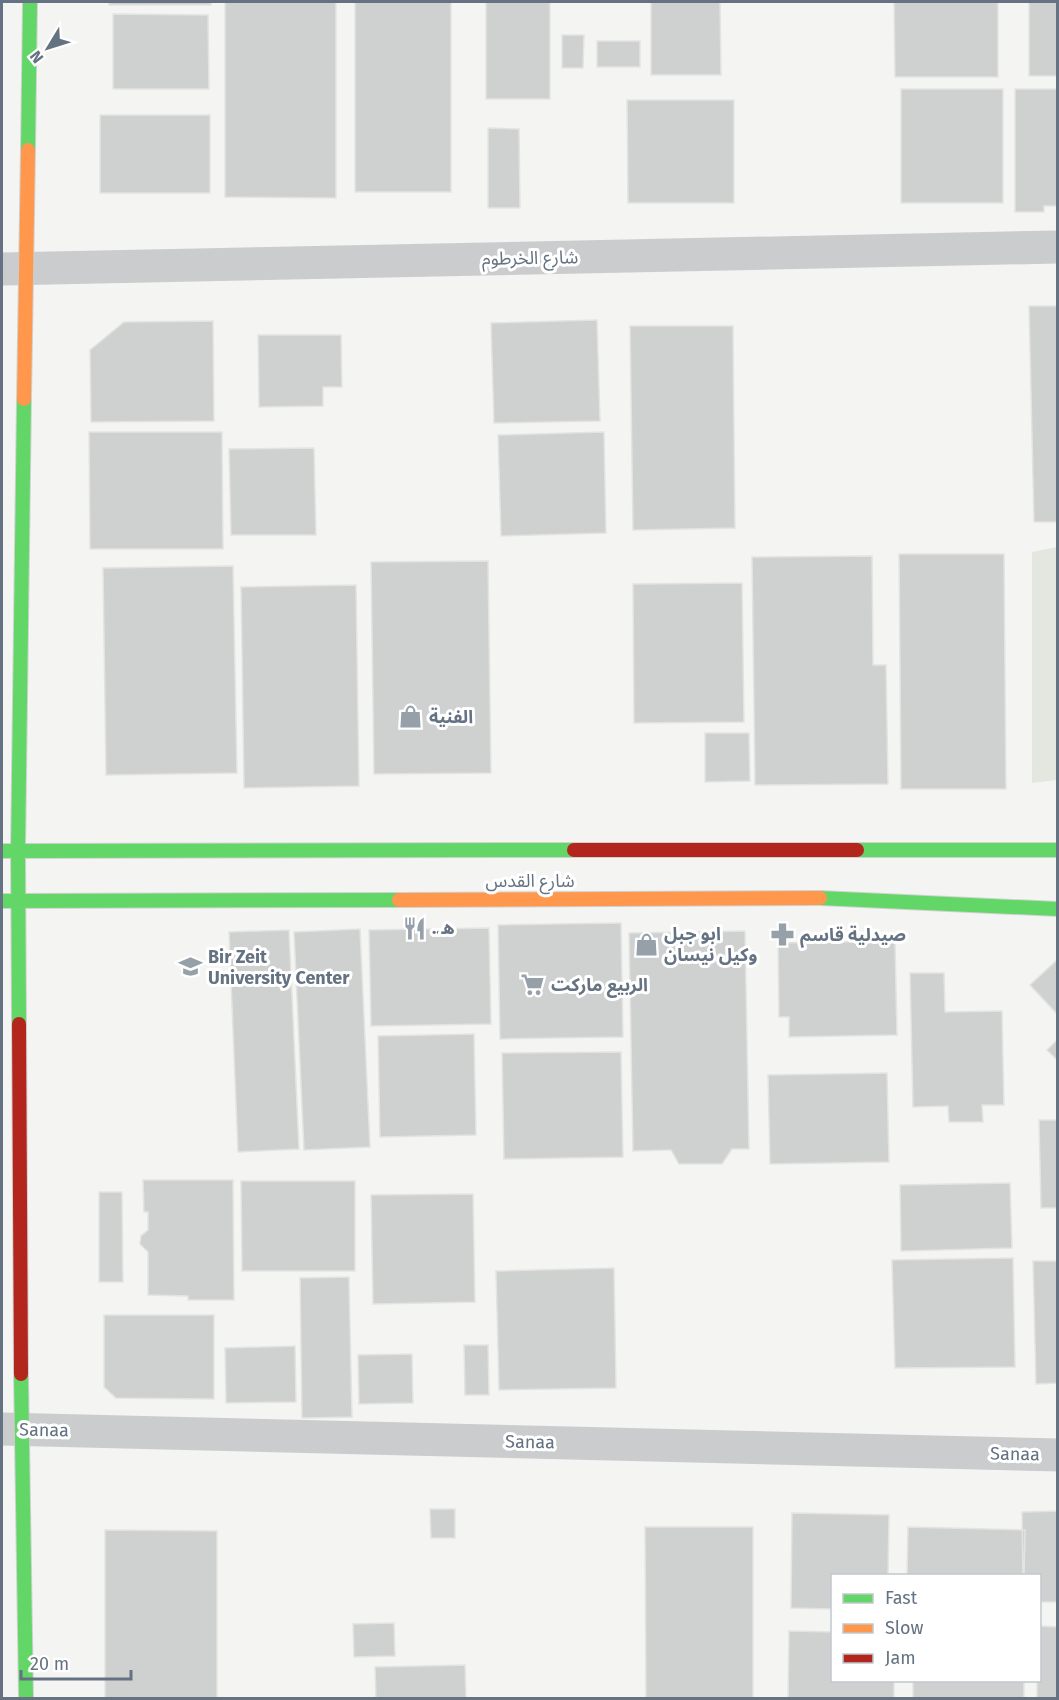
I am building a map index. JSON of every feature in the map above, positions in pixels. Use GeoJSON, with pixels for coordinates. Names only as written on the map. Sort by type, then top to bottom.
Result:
{"type":"FeatureCollection","features":[{"type":"Feature","properties":{"kind":"main road"},"geometry":{"type":"LineString","coordinates":[[26,1698],[11,1429],[18,901],[14,269],[30,2]]}},
{"type":"Feature","properties":{"kind":"main road","name":"شارع القدس"},"geometry":{"type":"LineString","coordinates":[[2,851],[1058,850]]}},
{"type":"Feature","properties":{"kind":"main road","name":"شارع القدس"},"geometry":{"type":"LineString","coordinates":[[2,901],[856,898],[1058,909]]}},
{"type":"Feature","properties":{"kind":"street","name":"شارع الخرطوم"},"geometry":{"type":"LineString","coordinates":[[14,269],[1058,247]]}},
{"type":"Feature","properties":{"kind":"street","name":"Sanaa"},"geometry":{"type":"LineString","coordinates":[[11,1429],[1058,1455]]}},
{"type":"Feature","properties":{"kind":"shaded area"},"geometry":{"type":"Polygon","coordinates":[[[1057,547],[1057,780],[1032,783],[1032,552],[1057,547]]]}},
{"type":"Feature","properties":{"kind":"building"},"geometry":{"type":"Polygon","coordinates":[[[109,2],[211,2],[211,5],[109,5],[109,2]]]}},
{"type":"Feature","properties":{"kind":"building"},"geometry":{"type":"Polygon","coordinates":[[[225,2],[336,2],[336,198],[225,197],[225,2]]]}},
{"type":"Feature","properties":{"kind":"building"},"geometry":{"type":"Polygon","coordinates":[[[355,2],[451,2],[451,192],[355,192],[355,2]]]}},
{"type":"Feature","properties":{"kind":"building"},"geometry":{"type":"Polygon","coordinates":[[[486,2],[550,2],[550,99],[486,99],[486,2]]]}},
{"type":"Feature","properties":{"kind":"building"},"geometry":{"type":"Polygon","coordinates":[[[651,2],[720,2],[721,75],[651,75],[651,2]]]}},
{"type":"Feature","properties":{"kind":"building"},"geometry":{"type":"Polygon","coordinates":[[[894,2],[998,2],[998,77],[895,77],[894,2]]]}},
{"type":"Feature","properties":{"kind":"building"},"geometry":{"type":"Polygon","coordinates":[[[1029,2],[1058,2],[1058,76],[1029,76],[1029,2]]]}},
{"type":"Feature","properties":{"kind":"building"},"geometry":{"type":"Polygon","coordinates":[[[113,14],[208,15],[209,89],[113,89],[113,14]]]}},
{"type":"Feature","properties":{"kind":"building"},"geometry":{"type":"Polygon","coordinates":[[[562,35],[584,35],[583,68],[562,68],[562,35]]]}},
{"type":"Feature","properties":{"kind":"building"},"geometry":{"type":"Polygon","coordinates":[[[597,41],[640,41],[640,67],[597,67],[597,41]]]}},
{"type":"Feature","properties":{"kind":"building"},"geometry":{"type":"Polygon","coordinates":[[[901,89],[1003,89],[1003,203],[901,203],[901,89]]]}},
{"type":"Feature","properties":{"kind":"building"},"geometry":{"type":"Polygon","coordinates":[[[1015,89],[1058,89],[1058,206],[1044,206],[1044,212],[1015,212],[1015,89]]]}},
{"type":"Feature","properties":{"kind":"building"},"geometry":{"type":"Polygon","coordinates":[[[627,100],[734,100],[734,203],[628,203],[627,100]]]}},
{"type":"Feature","properties":{"kind":"building"},"geometry":{"type":"Polygon","coordinates":[[[100,115],[210,115],[210,193],[100,193],[100,115]]]}},
{"type":"Feature","properties":{"kind":"building"},"geometry":{"type":"Polygon","coordinates":[[[488,128],[519,129],[520,208],[488,208],[488,128]]]}},
{"type":"Feature","properties":{"kind":"building"},"geometry":{"type":"Polygon","coordinates":[[[1029,306],[1058,306],[1058,522],[1034,522],[1029,306]]]}},
{"type":"Feature","properties":{"kind":"building"},"geometry":{"type":"Polygon","coordinates":[[[597,320],[600,421],[494,423],[491,323],[597,320]]]}},
{"type":"Feature","properties":{"kind":"building"},"geometry":{"type":"Polygon","coordinates":[[[213,321],[214,421],[91,422],[90,350],[124,322],[213,321]]]}},
{"type":"Feature","properties":{"kind":"building"},"geometry":{"type":"Polygon","coordinates":[[[630,326],[733,326],[735,528],[633,530],[630,326]]]}},
{"type":"Feature","properties":{"kind":"building"},"geometry":{"type":"Polygon","coordinates":[[[258,335],[341,335],[342,387],[323,387],[323,406],[259,407],[258,335]]]}},
{"type":"Feature","properties":{"kind":"building"},"geometry":{"type":"Polygon","coordinates":[[[89,432],[222,432],[223,549],[90,549],[89,432]]]}},
{"type":"Feature","properties":{"kind":"building"},"geometry":{"type":"Polygon","coordinates":[[[604,432],[606,533],[501,536],[498,435],[604,432]]]}},
{"type":"Feature","properties":{"kind":"building"},"geometry":{"type":"Polygon","coordinates":[[[314,448],[316,535],[231,535],[229,449],[314,448]]]}},
{"type":"Feature","properties":{"kind":"building"},"geometry":{"type":"Polygon","coordinates":[[[899,554],[1004,554],[1006,789],[901,789],[899,554]]]}},
{"type":"Feature","properties":{"kind":"building"},"geometry":{"type":"Polygon","coordinates":[[[872,556],[873,665],[886,665],[888,784],[755,785],[752,557],[872,556]]]}},
{"type":"Feature","properties":{"kind":"building"},"geometry":{"type":"Polygon","coordinates":[[[488,561],[491,773],[374,774],[371,562],[488,561]]]}},
{"type":"Feature","properties":{"kind":"building"},"geometry":{"type":"Polygon","coordinates":[[[233,566],[237,773],[106,775],[103,568],[233,566]]]}},
{"type":"Feature","properties":{"kind":"building"},"geometry":{"type":"Polygon","coordinates":[[[742,583],[744,722],[634,723],[633,584],[742,583]]]}},
{"type":"Feature","properties":{"kind":"building"},"geometry":{"type":"Polygon","coordinates":[[[356,585],[359,786],[244,788],[241,587],[356,585]]]}},
{"type":"Feature","properties":{"kind":"building"},"geometry":{"type":"Polygon","coordinates":[[[705,733],[749,733],[750,781],[705,782],[705,733]]]}},
{"type":"Feature","properties":{"kind":"building"},"geometry":{"type":"Polygon","coordinates":[[[621,923],[623,1037],[500,1039],[498,925],[621,923]]]}},
{"type":"Feature","properties":{"kind":"building"},"geometry":{"type":"Polygon","coordinates":[[[489,928],[491,1024],[371,1026],[369,930],[489,928]]]}},
{"type":"Feature","properties":{"kind":"building"},"geometry":{"type":"Polygon","coordinates":[[[360,929],[370,1147],[304,1150],[294,932],[360,929]]]}},
{"type":"Feature","properties":{"kind":"building"},"geometry":{"type":"Polygon","coordinates":[[[289,930],[299,1149],[238,1152],[229,932],[289,930]]]}},
{"type":"Feature","properties":{"kind":"building"},"geometry":{"type":"Polygon","coordinates":[[[745,931],[749,1149],[732,1149],[722,1164],[679,1164],[671,1150],[633,1151],[629,933],[745,931]]]}},
{"type":"Feature","properties":{"kind":"building"},"geometry":{"type":"Polygon","coordinates":[[[895,941],[897,1035],[789,1037],[789,1017],[779,1017],[778,943],[895,941]]]}},
{"type":"Feature","properties":{"kind":"building"},"geometry":{"type":"Polygon","coordinates":[[[1058,959],[1058,1015],[1030,985],[1058,959]]]}},
{"type":"Feature","properties":{"kind":"building"},"geometry":{"type":"Polygon","coordinates":[[[910,973],[944,973],[945,1012],[1002,1011],[1004,1105],[982,1105],[983,1122],[949,1122],[948,1106],[913,1107],[910,973]]]}},
{"type":"Feature","properties":{"kind":"building"},"geometry":{"type":"Polygon","coordinates":[[[474,1034],[476,1135],[380,1137],[378,1036],[474,1034]]]}},
{"type":"Feature","properties":{"kind":"building"},"geometry":{"type":"Polygon","coordinates":[[[1058,1039],[1058,1061],[1047,1050],[1058,1039]]]}},
{"type":"Feature","properties":{"kind":"building"},"geometry":{"type":"Polygon","coordinates":[[[621,1052],[623,1157],[504,1159],[502,1053],[621,1052]]]}},
{"type":"Feature","properties":{"kind":"building"},"geometry":{"type":"Polygon","coordinates":[[[887,1073],[889,1162],[770,1164],[768,1075],[887,1073]]]}},
{"type":"Feature","properties":{"kind":"building"},"geometry":{"type":"Polygon","coordinates":[[[1039,1120],[1058,1120],[1058,1208],[1041,1208],[1039,1120]]]}},
{"type":"Feature","properties":{"kind":"building"},"geometry":{"type":"Polygon","coordinates":[[[143,1180],[233,1180],[234,1300],[188,1300],[188,1296],[148,1295],[148,1252],[140,1244],[141,1236],[148,1230],[148,1212],[144,1212],[143,1180]]]}},
{"type":"Feature","properties":{"kind":"building"},"geometry":{"type":"Polygon","coordinates":[[[241,1181],[355,1181],[355,1271],[242,1271],[241,1181]]]}},
{"type":"Feature","properties":{"kind":"building"},"geometry":{"type":"Polygon","coordinates":[[[1010,1183],[1012,1248],[901,1251],[900,1185],[1010,1183]]]}},
{"type":"Feature","properties":{"kind":"building"},"geometry":{"type":"Polygon","coordinates":[[[99,1192],[122,1192],[123,1282],[99,1282],[99,1192]]]}},
{"type":"Feature","properties":{"kind":"building"},"geometry":{"type":"Polygon","coordinates":[[[473,1194],[475,1302],[373,1304],[371,1195],[473,1194]]]}},
{"type":"Feature","properties":{"kind":"building"},"geometry":{"type":"Polygon","coordinates":[[[1013,1258],[1015,1367],[895,1368],[892,1260],[1013,1258]]]}},
{"type":"Feature","properties":{"kind":"building"},"geometry":{"type":"Polygon","coordinates":[[[1033,1261],[1058,1261],[1058,1383],[1036,1384],[1033,1261]]]}},
{"type":"Feature","properties":{"kind":"building"},"geometry":{"type":"Polygon","coordinates":[[[614,1268],[616,1388],[499,1390],[496,1271],[614,1268]]]}},
{"type":"Feature","properties":{"kind":"building"},"geometry":{"type":"Polygon","coordinates":[[[349,1277],[352,1417],[302,1418],[300,1278],[349,1277]]]}},
{"type":"Feature","properties":{"kind":"building"},"geometry":{"type":"Polygon","coordinates":[[[104,1315],[214,1315],[214,1399],[116,1398],[104,1387],[104,1315]]]}},
{"type":"Feature","properties":{"kind":"building"},"geometry":{"type":"Polygon","coordinates":[[[464,1345],[488,1345],[489,1395],[465,1395],[464,1345]]]}},
{"type":"Feature","properties":{"kind":"building"},"geometry":{"type":"Polygon","coordinates":[[[295,1346],[296,1402],[226,1403],[225,1348],[295,1346]]]}},
{"type":"Feature","properties":{"kind":"building"},"geometry":{"type":"Polygon","coordinates":[[[412,1354],[413,1403],[359,1404],[358,1355],[412,1354]]]}},
{"type":"Feature","properties":{"kind":"building"},"geometry":{"type":"Polygon","coordinates":[[[430,1509],[455,1509],[455,1538],[431,1538],[430,1509]]]}},
{"type":"Feature","properties":{"kind":"building"},"geometry":{"type":"Polygon","coordinates":[[[1058,1511],[1058,1602],[1041,1602],[1041,1574],[1023,1574],[1022,1512],[1058,1511]]]}},
{"type":"Feature","properties":{"kind":"building"},"geometry":{"type":"Polygon","coordinates":[[[792,1513],[889,1515],[888,1574],[831,1574],[831,1609],[791,1608],[792,1513]]]}},
{"type":"Feature","properties":{"kind":"building"},"geometry":{"type":"Polygon","coordinates":[[[645,1527],[753,1527],[753,1698],[646,1698],[645,1527]]]}},
{"type":"Feature","properties":{"kind":"building"},"geometry":{"type":"Polygon","coordinates":[[[908,1527],[1025,1530],[1024,1574],[907,1574],[908,1527]]]}},
{"type":"Feature","properties":{"kind":"building"},"geometry":{"type":"Polygon","coordinates":[[[105,1530],[217,1531],[217,1698],[105,1698],[105,1530]]]}},
{"type":"Feature","properties":{"kind":"building"},"geometry":{"type":"Polygon","coordinates":[[[394,1623],[395,1656],[354,1657],[353,1624],[394,1623]]]}},
{"type":"Feature","properties":{"kind":"building"},"geometry":{"type":"Polygon","coordinates":[[[1041,1626],[1058,1627],[1058,1698],[1037,1698],[1037,1682],[1041,1682],[1041,1626]]]}},
{"type":"Feature","properties":{"kind":"building"},"geometry":{"type":"Polygon","coordinates":[[[789,1631],[831,1632],[831,1682],[894,1682],[894,1698],[788,1698],[789,1631]]]}},
{"type":"Feature","properties":{"kind":"building"},"geometry":{"type":"Polygon","coordinates":[[[465,1665],[466,1698],[376,1698],[375,1667],[465,1665]]]}},
{"type":"Feature","properties":{"kind":"building"},"geometry":{"type":"Polygon","coordinates":[[[913,1682],[1024,1682],[1024,1698],[913,1698],[913,1682]]]}},
{"type":"Feature","properties":{"kind":"traffic: fast"},"geometry":{"type":"LineString","coordinates":[[28,150],[30,2]]}},
{"type":"Feature","properties":{"kind":"traffic: fast"},"geometry":{"type":"LineString","coordinates":[[19,1024],[18,851],[24,399]]}},
{"type":"Feature","properties":{"kind":"traffic: fast"},"geometry":{"type":"LineString","coordinates":[[2,851],[574,850]]}},
{"type":"Feature","properties":{"kind":"traffic: fast"},"geometry":{"type":"LineString","coordinates":[[857,850],[1058,850]]}},
{"type":"Feature","properties":{"kind":"traffic: fast"},"geometry":{"type":"LineString","coordinates":[[820,898],[1058,909]]}},
{"type":"Feature","properties":{"kind":"traffic: fast"},"geometry":{"type":"LineString","coordinates":[[2,901],[399,900]]}},
{"type":"Feature","properties":{"kind":"traffic: fast"},"geometry":{"type":"LineString","coordinates":[[21,1374],[26,1698]]}},
{"type":"Feature","properties":{"kind":"traffic: slow"},"geometry":{"type":"LineString","coordinates":[[24,399],[28,150]]}},
{"type":"Feature","properties":{"kind":"traffic: slow"},"geometry":{"type":"LineString","coordinates":[[399,900],[820,898]]}},
{"type":"Feature","properties":{"kind":"traffic: jam"},"geometry":{"type":"LineString","coordinates":[[574,850],[857,850]]}},
{"type":"Feature","properties":{"kind":"traffic: jam"},"geometry":{"type":"LineString","coordinates":[[19,1024],[21,1374]]}},
{"type":"Feature","properties":{"kind":"place","name":"الفنية"},"geometry":{"type":"Point","coordinates":[411,717]}},
{"type":"Feature","properties":{"kind":"place","name":"..ه"},"geometry":{"type":"Point","coordinates":[414,928]}},
{"type":"Feature","properties":{"kind":"place","name":"صيدلية قاسم"},"geometry":{"type":"Point","coordinates":[782,935]}},
{"type":"Feature","properties":{"kind":"place","name":"ابو جبل وكيل نيسان"},"geometry":{"type":"Point","coordinates":[646,944]}},
{"type":"Feature","properties":{"kind":"place","name":"Bir Zeit University Center"},"geometry":{"type":"Point","coordinates":[190,967]}},
{"type":"Feature","properties":{"kind":"place","name":"الربيع ماركت"},"geometry":{"type":"Point","coordinates":[533,985]}}]}
